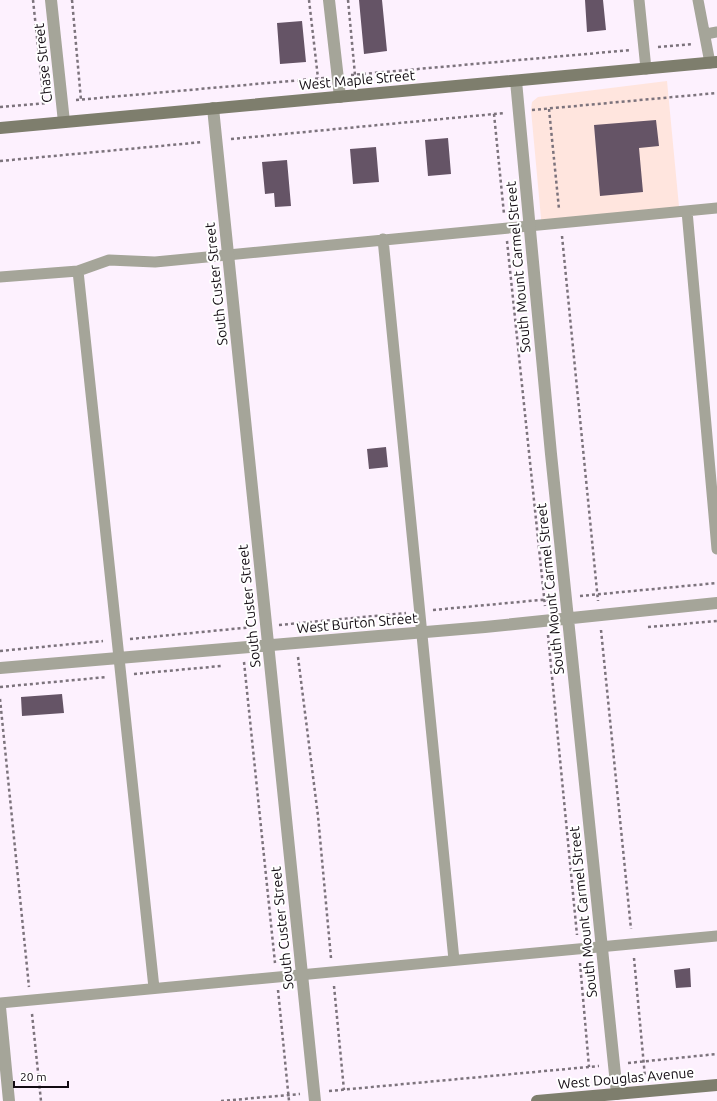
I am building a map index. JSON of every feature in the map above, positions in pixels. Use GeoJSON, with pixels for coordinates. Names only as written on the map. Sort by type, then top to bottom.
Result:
{"type":"FeatureCollection","features":[{"type":"Feature","properties":{"kind":"street","name":"Chase Street"},"geometry":{"type":"LineString","coordinates":[[51,0],[64,122]]}},
{"type":"Feature","properties":{"kind":"street"},"geometry":{"type":"LineString","coordinates":[[329,0],[340,97]]}},
{"type":"Feature","properties":{"kind":"street","name":"West Maple Street"},"geometry":{"type":"LineString","coordinates":[[0,128],[714,62]]}},
{"type":"Feature","properties":{"kind":"street","name":"South Mount Carmel Street"},"geometry":{"type":"LineString","coordinates":[[516,81],[566,598],[617,1094]]}},
{"type":"Feature","properties":{"kind":"street","name":"South Custer Street"},"geometry":{"type":"LineString","coordinates":[[213,108],[314,1097]]}},
{"type":"Feature","properties":{"kind":"street","name":"West Burton Street"},"geometry":{"type":"LineString","coordinates":[[0,668],[546,621],[717,603]]}},
{"type":"Feature","properties":{"kind":"street"},"geometry":{"type":"LineString","coordinates":[[0,1007],[9,1101]]}},
{"type":"Feature","properties":{"kind":"street","name":"West Douglas Avenue"},"geometry":{"type":"LineString","coordinates":[[537,1101],[602,1098],[617,1094],[633,1097],[717,1085]]}},
{"type":"Feature","properties":{"kind":"lane"},"geometry":{"type":"LineString","coordinates":[[639,0],[646,69]]}},
{"type":"Feature","properties":{"kind":"lane"},"geometry":{"type":"LineString","coordinates":[[698,0],[710,36],[714,62]]}},
{"type":"Feature","properties":{"kind":"lane"},"geometry":{"type":"LineString","coordinates":[[0,277],[78,271],[109,260],[155,262],[505,227],[717,208]]}},
{"type":"Feature","properties":{"kind":"lane"},"geometry":{"type":"LineString","coordinates":[[687,211],[717,549]]}},
{"type":"Feature","properties":{"kind":"lane"},"geometry":{"type":"LineString","coordinates":[[383,240],[454,960]]}},
{"type":"Feature","properties":{"kind":"lane"},"geometry":{"type":"LineString","coordinates":[[78,271],[154,988]]}},
{"type":"Feature","properties":{"kind":"lane"},"geometry":{"type":"LineString","coordinates":[[0,1003],[717,936]]}},
{"type":"Feature","properties":{"kind":"path"},"geometry":{"type":"LineString","coordinates":[[33,0],[44,103]]}},
{"type":"Feature","properties":{"kind":"path"},"geometry":{"type":"LineString","coordinates":[[72,0],[81,100]]}},
{"type":"Feature","properties":{"kind":"path"},"geometry":{"type":"LineString","coordinates":[[309,0],[318,78]]}},
{"type":"Feature","properties":{"kind":"path"},"geometry":{"type":"LineString","coordinates":[[348,0],[355,75]]}},
{"type":"Feature","properties":{"kind":"path"},"geometry":{"type":"LineString","coordinates":[[0,107],[644,48],[710,36]]}},
{"type":"Feature","properties":{"kind":"path"},"geometry":{"type":"LineString","coordinates":[[0,161],[717,93]]}},
{"type":"Feature","properties":{"kind":"path"},"geometry":{"type":"LineString","coordinates":[[549,109],[616,779]]}},
{"type":"Feature","properties":{"kind":"path"},"geometry":{"type":"LineString","coordinates":[[494,114],[544,599],[589,1067]]}},
{"type":"Feature","properties":{"kind":"path"},"geometry":{"type":"LineString","coordinates":[[0,651],[717,583]]}},
{"type":"Feature","properties":{"kind":"path"},"geometry":{"type":"LineString","coordinates":[[294,623],[318,816],[344,1090]]}},
{"type":"Feature","properties":{"kind":"path"},"geometry":{"type":"LineString","coordinates":[[241,628],[290,1101]]}},
{"type":"Feature","properties":{"kind":"path"},"geometry":{"type":"LineString","coordinates":[[0,699],[41,1101]]}},
{"type":"Feature","properties":{"kind":"path"},"geometry":{"type":"LineString","coordinates":[[221,1101],[289,1095],[314,1097],[344,1090],[717,1054]]}},
{"type":"Feature","properties":{"kind":"shaded area"},"geometry":{"type":"Polygon","coordinates":[[[667,81],[680,217],[542,229],[531,110],[532,102],[538,97],[667,81]]]}},
{"type":"Feature","properties":{"kind":"building"},"geometry":{"type":"Polygon","coordinates":[[[359,0],[382,0],[387,51],[364,54],[359,0]]]}},
{"type":"Feature","properties":{"kind":"building"},"geometry":{"type":"Polygon","coordinates":[[[585,0],[603,0],[606,30],[587,32],[585,0]]]}},
{"type":"Feature","properties":{"kind":"building"},"geometry":{"type":"Polygon","coordinates":[[[302,21],[306,62],[280,64],[277,23],[302,21]]]}},
{"type":"Feature","properties":{"kind":"building"},"geometry":{"type":"Polygon","coordinates":[[[656,120],[659,146],[639,148],[643,192],[600,196],[594,125],[656,120]]]}},
{"type":"Feature","properties":{"kind":"building"},"geometry":{"type":"Polygon","coordinates":[[[448,138],[451,174],[428,176],[425,140],[448,138]]]}},
{"type":"Feature","properties":{"kind":"building"},"geometry":{"type":"Polygon","coordinates":[[[376,147],[379,182],[353,184],[350,149],[376,147]]]}},
{"type":"Feature","properties":{"kind":"building"},"geometry":{"type":"Polygon","coordinates":[[[287,160],[291,206],[275,207],[274,193],[265,194],[262,162],[287,160]]]}},
{"type":"Feature","properties":{"kind":"building"},"geometry":{"type":"Polygon","coordinates":[[[386,447],[388,467],[369,469],[367,449],[386,447]]]}},
{"type":"Feature","properties":{"kind":"building"},"geometry":{"type":"Polygon","coordinates":[[[62,694],[64,713],[22,716],[21,697],[62,694]]]}},
{"type":"Feature","properties":{"kind":"building"},"geometry":{"type":"Polygon","coordinates":[[[690,968],[691,987],[676,988],[674,970],[690,968]]]}}]}
